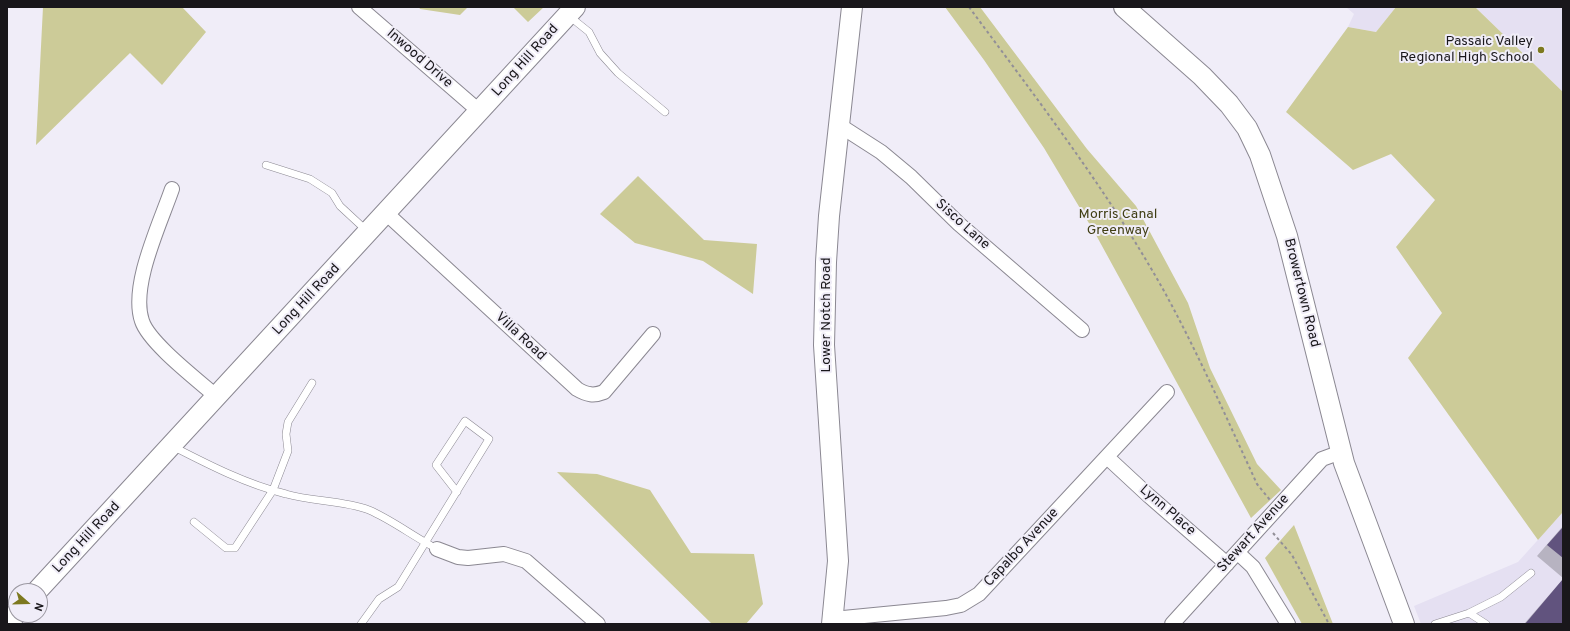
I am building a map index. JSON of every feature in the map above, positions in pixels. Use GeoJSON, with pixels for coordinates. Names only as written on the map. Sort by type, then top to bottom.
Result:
{"type":"FeatureCollection","features":[{"type":"Feature","properties":{"kind":"street","name":"Inwood Drive"},"geometry":{"type":"LineString","coordinates":[[359,7],[479,111]]}},
{"type":"Feature","properties":{"kind":"street","name":"Lower Notch Road"},"geometry":{"type":"LineString","coordinates":[[833,622],[838,561],[824,345],[829,216],[852,7]]}},
{"type":"Feature","properties":{"kind":"street","name":"Browertown Road"},"geometry":{"type":"LineString","coordinates":[[1124,7],[1202,76],[1229,104],[1247,128],[1271,184],[1288,236],[1341,452],[1404,624]]}},
{"type":"Feature","properties":{"kind":"street","name":"Long Hill Road"},"geometry":{"type":"LineString","coordinates":[[44,583],[386,214],[571,11]]}},
{"type":"Feature","properties":{"kind":"street","name":"Sisco Lane"},"geometry":{"type":"LineString","coordinates":[[839,125],[880,152],[905,172],[959,224],[1082,330]]}},
{"type":"Feature","properties":{"kind":"street"},"geometry":{"type":"LineString","coordinates":[[172,189],[142,278],[139,307],[142,322],[157,343],[217,397]]}},
{"type":"Feature","properties":{"kind":"street","name":"Villa Road"},"geometry":{"type":"LineString","coordinates":[[386,214],[571,384],[583,392],[598,394],[604,392],[653,334]]}},
{"type":"Feature","properties":{"kind":"street","name":"Capalbo Avenue"},"geometry":{"type":"LineString","coordinates":[[833,622],[946,608],[961,605],[979,594],[1167,392]]}},
{"type":"Feature","properties":{"kind":"street","name":"Stewart Avenue"},"geometry":{"type":"LineString","coordinates":[[1172,624],[1322,459],[1341,452]]}},
{"type":"Feature","properties":{"kind":"street","name":"Lynn Place"},"geometry":{"type":"LineString","coordinates":[[1107,457],[1227,564]]}},
{"type":"Feature","properties":{"kind":"street"},"geometry":{"type":"LineString","coordinates":[[432,546],[458,557],[468,558],[504,554],[526,561],[598,624]]}},
{"type":"Feature","properties":{"kind":"street"},"geometry":{"type":"LineString","coordinates":[[1238,553],[1253,567],[1288,624]]}},
{"type":"Feature","properties":{"kind":"lane"},"geometry":{"type":"LineString","coordinates":[[571,11],[589,32],[600,53],[618,73],[665,112]]}},
{"type":"Feature","properties":{"kind":"lane"},"geometry":{"type":"LineString","coordinates":[[266,165],[310,178],[332,193],[340,206],[369,232]]}},
{"type":"Feature","properties":{"kind":"lane"},"geometry":{"type":"LineString","coordinates":[[194,522],[226,548],[235,548],[273,490],[288,450],[286,434],[288,422],[312,383]]}},
{"type":"Feature","properties":{"kind":"lane"},"geometry":{"type":"LineString","coordinates":[[362,624],[379,599],[398,587],[432,546],[457,492],[489,438],[465,421],[436,465],[457,492]]}},
{"type":"Feature","properties":{"kind":"lane"},"geometry":{"type":"LineString","coordinates":[[172,446],[227,474],[273,490],[318,501],[339,502],[370,511],[432,546]]}},
{"type":"Feature","properties":{"kind":"lane"},"geometry":{"type":"LineString","coordinates":[[1436,624],[1469,613],[1501,597],[1531,573]]}},
{"type":"Feature","properties":{"kind":"lane"},"geometry":{"type":"LineString","coordinates":[[1469,613],[1486,624]]}},
{"type":"Feature","properties":{"kind":"path"},"geometry":{"type":"LineString","coordinates":[[969,7],[1071,147],[1119,218],[1164,291],[1200,361],[1257,484],[1274,505],[1269,529],[1292,555],[1329,624]]}},
{"type":"Feature","properties":{"kind":"shaded area","name":"Passaic Valley Regional High School"},"geometry":{"type":"Polygon","coordinates":[[[1346,7],[1396,7],[1376,32],[1348,27],[1354,14],[1346,7]]]}},
{"type":"Feature","properties":{"kind":"shaded area","name":"Passaic Valley Regional High School"},"geometry":{"type":"Polygon","coordinates":[[[1475,7],[1563,7],[1563,92],[1475,7]]]}},
{"type":"Feature","properties":{"kind":"shaded area"},"geometry":{"type":"Polygon","coordinates":[[[1563,512],[1563,624],[1421,624],[1414,606],[1518,562],[1563,512]]]}},
{"type":"Feature","properties":{"kind":"green space"},"geometry":{"type":"Polygon","coordinates":[[[43,7],[182,7],[206,32],[162,85],[130,53],[36,145],[43,7]]]}},
{"type":"Feature","properties":{"kind":"green space"},"geometry":{"type":"Polygon","coordinates":[[[419,7],[468,7],[460,15],[420,9],[419,7]]]}},
{"type":"Feature","properties":{"kind":"green space"},"geometry":{"type":"Polygon","coordinates":[[[513,7],[544,7],[528,22],[513,7]]]}},
{"type":"Feature","properties":{"kind":"green space","name":"Morris Canal Greenway"},"geometry":{"type":"Polygon","coordinates":[[[945,7],[980,7],[1087,149],[1136,206],[1188,303],[1210,368],[1257,464],[1281,490],[1251,518],[1096,235],[1044,148],[984,60],[945,7]]]}},
{"type":"Feature","properties":{"kind":"green space"},"geometry":{"type":"Polygon","coordinates":[[[1396,7],[1475,7],[1563,92],[1563,512],[1538,540],[1408,358],[1442,313],[1396,247],[1435,200],[1391,154],[1353,170],[1286,112],[1348,27],[1376,32],[1396,7]]]}},
{"type":"Feature","properties":{"kind":"green space"},"geometry":{"type":"Polygon","coordinates":[[[638,176],[704,240],[757,244],[753,294],[703,261],[635,243],[600,214],[638,176]]]}},
{"type":"Feature","properties":{"kind":"green space"},"geometry":{"type":"Polygon","coordinates":[[[557,472],[597,474],[650,490],[691,553],[754,554],[763,604],[746,624],[712,624],[557,472]]]}},
{"type":"Feature","properties":{"kind":"green space"},"geometry":{"type":"Polygon","coordinates":[[[1294,525],[1333,624],[1302,624],[1265,558],[1294,525]]]}},
{"type":"Feature","properties":{"kind":"building"},"geometry":{"type":"Polygon","coordinates":[[[1563,527],[1563,558],[1547,545],[1563,527]]]}},
{"type":"Feature","properties":{"kind":"building"},"geometry":{"type":"Polygon","coordinates":[[[1563,579],[1563,624],[1525,624],[1563,579]]]}},
{"type":"Feature","properties":{"kind":"place","name":"Passaic Valley Regional High School"},"geometry":{"type":"Point","coordinates":[1541,50]}}]}
